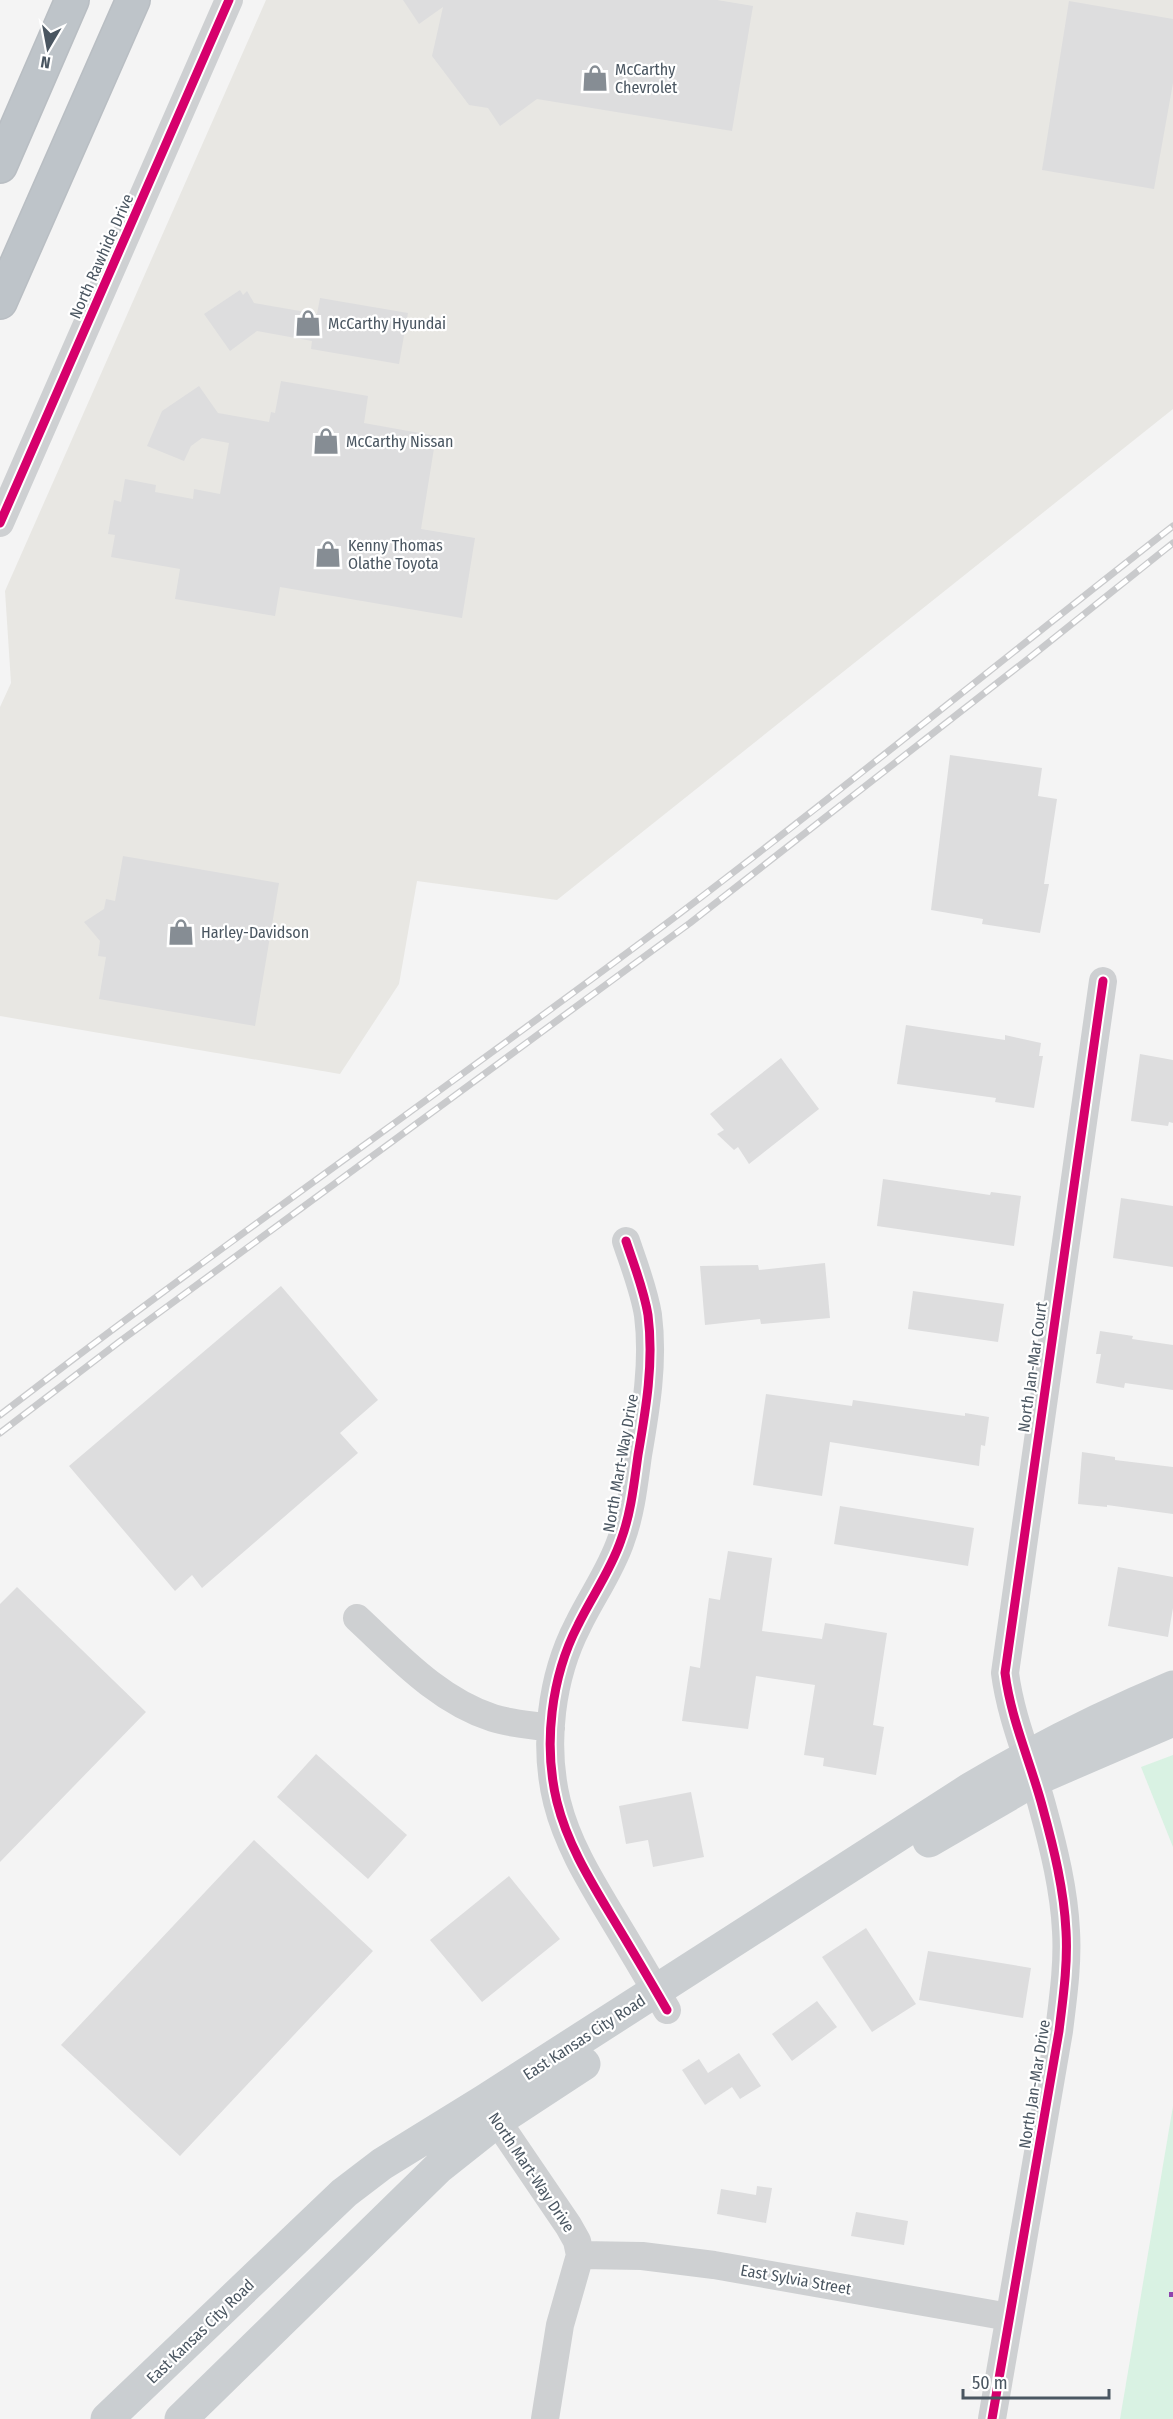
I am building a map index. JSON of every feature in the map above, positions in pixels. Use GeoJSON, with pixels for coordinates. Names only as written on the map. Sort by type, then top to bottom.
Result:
{"type":"FeatureCollection","features":[{"type":"Feature","properties":{"kind":"highway"},"geometry":{"type":"LineString","coordinates":[[0,165],[72,0]]}},
{"type":"Feature","properties":{"kind":"highway"},"geometry":{"type":"LineString","coordinates":[[0,302],[133,0]]}},
{"type":"Feature","properties":{"kind":"main road","name":"East Kansas City Road"},"geometry":{"type":"LineString","coordinates":[[1030,1768],[1101,1717],[1173,1687]]}},
{"type":"Feature","properties":{"kind":"main road","name":"East Kansas City Road"},"geometry":{"type":"LineString","coordinates":[[108,2419],[344,2193],[382,2164],[490,2111],[662,2000],[892,1838],[1030,1768],[1173,1720]]}},
{"type":"Feature","properties":{"kind":"main road","name":"East Kansas City Road"},"geometry":{"type":"LineString","coordinates":[[181,2419],[388,2215],[439,2168],[490,2111]]}},
{"type":"Feature","properties":{"kind":"street","name":"North Rawhide Drive"},"geometry":{"type":"LineString","coordinates":[[0,523],[229,0]]}},
{"type":"Feature","properties":{"kind":"street","name":"North Jan-Mar Court"},"geometry":{"type":"LineString","coordinates":[[1030,1768],[1009,1701],[1005,1673],[1103,981]]}},
{"type":"Feature","properties":{"kind":"street","name":"North Mart-Way Drive"},"geometry":{"type":"LineString","coordinates":[[626,1241],[647,1314],[650,1360],[645,1415],[630,1511],[621,1541],[609,1569],[567,1647],[554,1700],[551,1728],[552,1764],[556,1800],[566,1833],[586,1873],[662,2000]]}},
{"type":"Feature","properties":{"kind":"street"},"geometry":{"type":"LineString","coordinates":[[357,1618],[419,1675],[458,1702],[493,1718],[551,1728]]}},
{"type":"Feature","properties":{"kind":"street","name":"North Jan-Mar Drive"},"geometry":{"type":"LineString","coordinates":[[992,2419],[1059,2031],[1065,1976],[1066,1932],[1062,1887],[1030,1768]]}},
{"type":"Feature","properties":{"kind":"street","name":"North Mart-Way Drive"},"geometry":{"type":"LineString","coordinates":[[490,2111],[568,2225],[577,2241],[580,2255]]}},
{"type":"Feature","properties":{"kind":"street"},"geometry":{"type":"LineString","coordinates":[[545,2419],[560,2325],[580,2255]]}},
{"type":"Feature","properties":{"kind":"street","name":"East Sylvia Street"},"geometry":{"type":"LineString","coordinates":[[580,2255],[642,2256],[714,2265],[1009,2318]]}},
{"type":"Feature","properties":{"kind":"shaded area"},"geometry":{"type":"Polygon","coordinates":[[[266,0],[1173,0],[1173,409],[557,900],[417,881],[399,984],[340,1074],[0,1016],[0,707],[11,683],[5,591],[266,0]]]}},
{"type":"Feature","properties":{"kind":"green space"},"geometry":{"type":"Polygon","coordinates":[[[1173,1755],[1173,1847],[1141,1767],[1173,1755]]]}},
{"type":"Feature","properties":{"kind":"green space"},"geometry":{"type":"Polygon","coordinates":[[[1173,2106],[1173,2419],[1120,2419],[1173,2106]]]}},
{"type":"Feature","properties":{"kind":"building","name":"McCarthy Chevrolet"},"geometry":{"type":"Polygon","coordinates":[[[403,0],[717,0],[753,6],[732,131],[537,99],[500,126],[488,108],[469,105],[432,56],[443,7],[419,24],[403,0]]]}},
{"type":"Feature","properties":{"kind":"building"},"geometry":{"type":"Polygon","coordinates":[[[1069,1],[1173,19],[1173,83],[1154,189],[1042,170],[1069,1]]]}},
{"type":"Feature","properties":{"kind":"building","name":"McCarthy Hyundai"},"geometry":{"type":"Polygon","coordinates":[[[240,290],[243,295],[247,291],[254,303],[317,314],[320,298],[408,313],[399,364],[311,349],[312,341],[257,331],[230,351],[204,314],[240,290]]]}},
{"type":"Feature","properties":{"kind":"building"},"geometry":{"type":"Polygon","coordinates":[[[281,381],[368,396],[364,423],[436,436],[421,529],[475,538],[462,618],[280,587],[275,616],[175,599],[180,569],[111,557],[115,535],[108,534],[114,500],[121,502],[125,479],[156,485],[155,492],[193,499],[194,489],[220,494],[229,443],[202,438],[191,446],[184,461],[147,446],[162,411],[199,386],[218,413],[269,422],[271,412],[275,413],[281,381]]]}},
{"type":"Feature","properties":{"kind":"building"},"geometry":{"type":"Polygon","coordinates":[[[950,755],[1042,768],[1038,796],[1057,799],[1044,884],[1049,884],[1040,933],[982,924],[983,919],[931,910],[950,755]]]}},
{"type":"Feature","properties":{"kind":"building","name":"Harley-Davidson"},"geometry":{"type":"Polygon","coordinates":[[[123,856],[279,883],[255,1026],[99,999],[106,957],[98,956],[100,941],[84,922],[104,909],[106,899],[115,901],[123,856]]]}},
{"type":"Feature","properties":{"kind":"building"},"geometry":{"type":"Polygon","coordinates":[[[906,1025],[1005,1040],[1005,1035],[1041,1043],[1039,1056],[1043,1056],[1034,1108],[995,1102],[996,1098],[897,1084],[906,1025]]]}},
{"type":"Feature","properties":{"kind":"building"},"geometry":{"type":"Polygon","coordinates":[[[1140,1054],[1173,1060],[1173,1123],[1169,1122],[1168,1126],[1131,1121],[1140,1054]]]}},
{"type":"Feature","properties":{"kind":"building"},"geometry":{"type":"Polygon","coordinates":[[[781,1058],[819,1109],[749,1164],[738,1147],[734,1150],[717,1134],[724,1130],[710,1114],[781,1058]]]}},
{"type":"Feature","properties":{"kind":"building"},"geometry":{"type":"Polygon","coordinates":[[[883,1179],[990,1195],[991,1192],[1021,1196],[1014,1246],[877,1226],[883,1179]]]}},
{"type":"Feature","properties":{"kind":"building"},"geometry":{"type":"Polygon","coordinates":[[[1121,1198],[1173,1206],[1173,1267],[1113,1258],[1121,1198]]]}},
{"type":"Feature","properties":{"kind":"building"},"geometry":{"type":"Polygon","coordinates":[[[825,1263],[830,1318],[761,1324],[760,1319],[705,1325],[700,1266],[758,1265],[759,1270],[825,1263]]]}},
{"type":"Feature","properties":{"kind":"building"},"geometry":{"type":"Polygon","coordinates":[[[281,1286],[378,1400],[340,1433],[358,1453],[202,1588],[192,1575],[175,1591],[69,1466],[281,1286]]]}},
{"type":"Feature","properties":{"kind":"building"},"geometry":{"type":"Polygon","coordinates":[[[913,1291],[1004,1304],[998,1342],[908,1329],[913,1291]]]}},
{"type":"Feature","properties":{"kind":"building"},"geometry":{"type":"Polygon","coordinates":[[[1100,1331],[1133,1336],[1132,1339],[1173,1345],[1173,1390],[1125,1383],[1124,1388],[1096,1383],[1101,1354],[1096,1354],[1100,1331]]]}},
{"type":"Feature","properties":{"kind":"building"},"geometry":{"type":"Polygon","coordinates":[[[766,1394],[852,1406],[853,1400],[965,1416],[965,1413],[989,1417],[985,1446],[981,1445],[979,1466],[830,1442],[822,1496],[753,1485],[766,1394]]]}},
{"type":"Feature","properties":{"kind":"building"},"geometry":{"type":"Polygon","coordinates":[[[1082,1452],[1115,1457],[1115,1460],[1173,1467],[1173,1514],[1107,1505],[1107,1507],[1078,1504],[1082,1452]]]}},
{"type":"Feature","properties":{"kind":"building"},"geometry":{"type":"Polygon","coordinates":[[[840,1506],[974,1528],[968,1566],[834,1544],[840,1506]]]}},
{"type":"Feature","properties":{"kind":"building"},"geometry":{"type":"Polygon","coordinates":[[[728,1551],[772,1558],[762,1631],[822,1639],[825,1623],[887,1633],[873,1725],[884,1727],[876,1775],[823,1766],[824,1758],[804,1755],[815,1685],[756,1676],[748,1729],[682,1721],[690,1666],[700,1668],[709,1598],[720,1600],[728,1551]]]}},
{"type":"Feature","properties":{"kind":"building"},"geometry":{"type":"Polygon","coordinates":[[[1118,1567],[1173,1577],[1173,1608],[1168,1637],[1108,1626],[1118,1567]]]}},
{"type":"Feature","properties":{"kind":"building"},"geometry":{"type":"Polygon","coordinates":[[[17,1587],[146,1712],[0,1862],[0,1604],[17,1587]]]}},
{"type":"Feature","properties":{"kind":"building"},"geometry":{"type":"Polygon","coordinates":[[[316,1754],[407,1835],[368,1879],[277,1797],[316,1754]]]}},
{"type":"Feature","properties":{"kind":"building"},"geometry":{"type":"Polygon","coordinates":[[[691,1792],[704,1857],[653,1867],[648,1840],[626,1844],[619,1806],[691,1792]]]}},
{"type":"Feature","properties":{"kind":"building"},"geometry":{"type":"Polygon","coordinates":[[[254,1840],[373,1951],[180,2156],[61,2045],[254,1840]]]}},
{"type":"Feature","properties":{"kind":"building"},"geometry":{"type":"Polygon","coordinates":[[[509,1876],[560,1939],[482,2002],[430,1940],[509,1876]]]}},
{"type":"Feature","properties":{"kind":"building"},"geometry":{"type":"Polygon","coordinates":[[[866,1928],[916,2004],[872,2032],[822,1957],[866,1928]]]}},
{"type":"Feature","properties":{"kind":"building"},"geometry":{"type":"Polygon","coordinates":[[[928,1951],[1031,1968],[1023,2018],[919,2000],[928,1951]]]}},
{"type":"Feature","properties":{"kind":"building"},"geometry":{"type":"Polygon","coordinates":[[[817,2001],[837,2027],[792,2061],[772,2034],[817,2001]]]}},
{"type":"Feature","properties":{"kind":"building"},"geometry":{"type":"Polygon","coordinates":[[[739,2053],[761,2086],[740,2099],[732,2087],[705,2105],[682,2070],[699,2059],[708,2073],[739,2053]]]}},
{"type":"Feature","properties":{"kind":"building"},"geometry":{"type":"Polygon","coordinates":[[[757,2186],[772,2188],[766,2223],[717,2214],[721,2189],[756,2195],[757,2186]]]}},
{"type":"Feature","properties":{"kind":"building"},"geometry":{"type":"Polygon","coordinates":[[[856,2212],[908,2221],[904,2245],[851,2236],[856,2212]]]}},
{"type":"Feature","properties":{"kind":"railway"},"geometry":{"type":"LineString","coordinates":[[0,1415],[166,1290],[667,923],[858,776],[1173,526]]}},
{"type":"Feature","properties":{"kind":"railway"},"geometry":{"type":"LineString","coordinates":[[0,1433],[119,1342],[690,923],[1173,543]]}},
{"type":"Feature","properties":{"kind":"marked path"},"geometry":{"type":"LineString","coordinates":[[1173,2292],[1173,2297]]}},
{"type":"Feature","properties":{"kind":"cycle path"},"geometry":{"type":"LineString","coordinates":[[0,523],[229,0]]}},
{"type":"Feature","properties":{"kind":"cycle path"},"geometry":{"type":"LineString","coordinates":[[992,2419],[1059,2031],[1066,1956],[1065,1916],[1055,1854],[1012,1708],[1005,1673],[1103,981]]}},
{"type":"Feature","properties":{"kind":"cycle path"},"geometry":{"type":"LineString","coordinates":[[626,1241],[641,1287],[650,1333],[650,1368],[644,1420],[632,1498],[617,1551],[578,1625],[561,1667],[552,1712],[551,1758],[557,1802],[572,1845],[593,1886],[667,2010]]}},
{"type":"Feature","properties":{"kind":"place","name":"McCarthy Chevrolet"},"geometry":{"type":"Point","coordinates":[595,78]}},
{"type":"Feature","properties":{"kind":"place","name":"McCarthy Hyundai"},"geometry":{"type":"Point","coordinates":[308,323]}},
{"type":"Feature","properties":{"kind":"place","name":"McCarthy Nissan"},"geometry":{"type":"Point","coordinates":[326,441]}},
{"type":"Feature","properties":{"kind":"place","name":"Kenny Thomas Olathe Toyota"},"geometry":{"type":"Point","coordinates":[328,554]}},
{"type":"Feature","properties":{"kind":"place","name":"Harley-Davidson"},"geometry":{"type":"Point","coordinates":[181,932]}}]}
